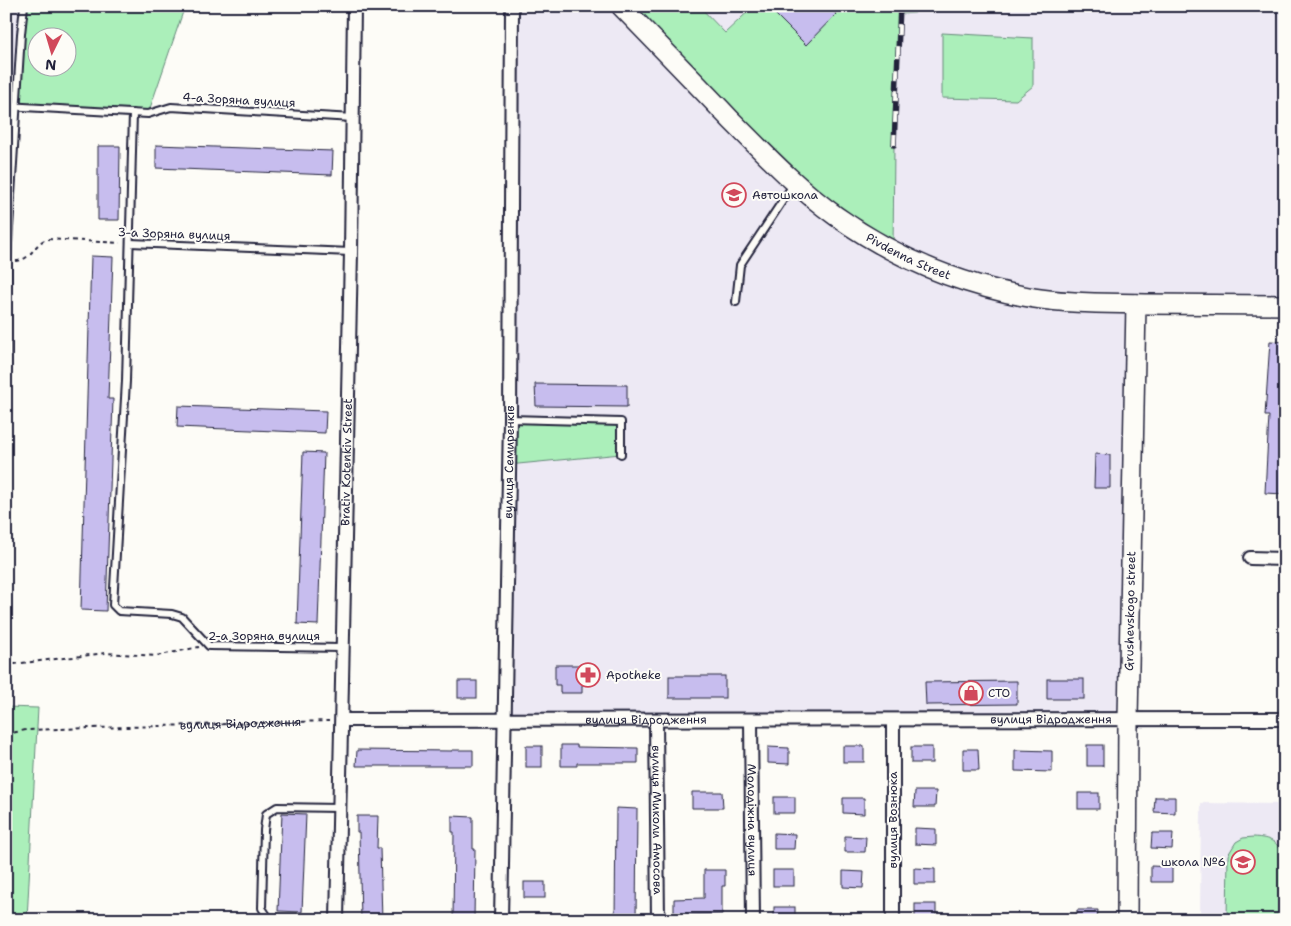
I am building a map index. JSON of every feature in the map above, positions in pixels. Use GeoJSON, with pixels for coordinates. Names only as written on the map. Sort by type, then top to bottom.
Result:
{"type":"FeatureCollection","features":[{"type":"Feature","properties":{"kind":"main road","name":"Pivdenna Street"},"geometry":{"type":"LineString","coordinates":[[621,6],[766,155],[795,182],[836,216],[878,243],[923,265],[972,284],[1036,298],[1073,302],[1136,304],[1285,305]]}},
{"type":"Feature","properties":{"kind":"main road","name":"Grushevskogo street"},"geometry":{"type":"LineString","coordinates":[[1127,920],[1128,719],[1136,304]]}},
{"type":"Feature","properties":{"kind":"street","name":"Brativ Kotenkiv Street"},"geometry":{"type":"LineString","coordinates":[[338,920],[354,6]]}},
{"type":"Feature","properties":{"kind":"street","name":"вулиця Семиренків"},"geometry":{"type":"LineString","coordinates":[[500,920],[510,419],[512,6]]}},
{"type":"Feature","properties":{"kind":"street"},"geometry":{"type":"LineString","coordinates":[[1250,558],[1285,558]]}},
{"type":"Feature","properties":{"kind":"street","name":"вулиця Відродження"},"geometry":{"type":"LineString","coordinates":[[342,720],[1285,719]]}},
{"type":"Feature","properties":{"kind":"street","name":"вулиця Миколи Амосова"},"geometry":{"type":"LineString","coordinates":[[656,720],[658,920]]}},
{"type":"Feature","properties":{"kind":"street","name":"Молодіжна вулиця"},"geometry":{"type":"LineString","coordinates":[[751,720],[753,920]]}},
{"type":"Feature","properties":{"kind":"street","name":"вулиця Вознюка"},"geometry":{"type":"LineString","coordinates":[[893,720],[893,920]]}},
{"type":"Feature","properties":{"kind":"lane"},"geometry":{"type":"LineString","coordinates":[[6,366],[7,260],[24,6]]}},
{"type":"Feature","properties":{"kind":"lane","name":"4-а Зоряна вулиця"},"geometry":{"type":"LineString","coordinates":[[6,106],[148,114],[171,107],[352,118]]}},
{"type":"Feature","properties":{"kind":"lane"},"geometry":{"type":"LineString","coordinates":[[133,113],[126,390],[113,605],[119,612],[172,614],[182,617],[209,646]]}},
{"type":"Feature","properties":{"kind":"lane"},"geometry":{"type":"LineString","coordinates":[[736,302],[740,264],[795,182]]}},
{"type":"Feature","properties":{"kind":"lane","name":"3-а Зоряна вулиця"},"geometry":{"type":"LineString","coordinates":[[130,243],[351,252]]}},
{"type":"Feature","properties":{"kind":"lane"},"geometry":{"type":"LineString","coordinates":[[510,419],[621,422],[621,454]]}},
{"type":"Feature","properties":{"kind":"lane","name":"2-а Зоряна вулиця"},"geometry":{"type":"LineString","coordinates":[[209,646],[342,648]]}},
{"type":"Feature","properties":{"kind":"lane"},"geometry":{"type":"LineString","coordinates":[[270,920],[262,908],[266,814],[277,807],[339,808]]}},
{"type":"Feature","properties":{"kind":"path","name":"3-а Зоряна вулиця"},"geometry":{"type":"LineString","coordinates":[[7,260],[20,261],[28,257],[41,241],[47,239],[130,243]]}},
{"type":"Feature","properties":{"kind":"path","name":"2-а Зоряна вулиця"},"geometry":{"type":"LineString","coordinates":[[6,665],[106,652],[156,656],[209,646]]}},
{"type":"Feature","properties":{"kind":"path","name":"вулиця Відродження"},"geometry":{"type":"LineString","coordinates":[[6,734],[26,730],[342,720]]}},
{"type":"Feature","properties":{"kind":"shaded area"},"geometry":{"type":"Polygon","coordinates":[[[6,6],[24,6],[14,95],[6,91],[6,6]]]}},
{"type":"Feature","properties":{"kind":"shaded area"},"geometry":{"type":"Polygon","coordinates":[[[512,6],[621,6],[894,251],[894,145],[900,14],[915,13],[915,6],[1285,6],[1285,305],[1136,304],[1128,719],[504,720],[508,465],[620,454],[510,419],[512,6]]]}},
{"type":"Feature","properties":{"kind":"shaded area"},"geometry":{"type":"Polygon","coordinates":[[[699,6],[754,6],[725,33],[699,6]]]}},
{"type":"Feature","properties":{"kind":"shaded area","name":"школа №6"},"geometry":{"type":"Polygon","coordinates":[[[1201,803],[1285,804],[1285,920],[1200,920],[1201,803]]]}},
{"type":"Feature","properties":{"kind":"green space"},"geometry":{"type":"Polygon","coordinates":[[[24,6],[185,6],[148,114],[13,106],[6,320],[6,91],[14,94],[24,6]]]}},
{"type":"Feature","properties":{"kind":"green space"},"geometry":{"type":"Polygon","coordinates":[[[621,6],[699,6],[725,33],[754,6],[767,6],[806,45],[842,6],[915,6],[915,13],[900,14],[894,145],[893,251],[856,230],[621,6]]]}},
{"type":"Feature","properties":{"kind":"green space"},"geometry":{"type":"Polygon","coordinates":[[[942,33],[1033,38],[1033,86],[1016,100],[942,98],[942,33]]]}},
{"type":"Feature","properties":{"kind":"green space"},"geometry":{"type":"Polygon","coordinates":[[[510,419],[621,422],[621,454],[508,465],[510,419]]]}},
{"type":"Feature","properties":{"kind":"green space"},"geometry":{"type":"Polygon","coordinates":[[[6,707],[38,708],[27,920],[6,920],[6,707]]]}},
{"type":"Feature","properties":{"kind":"green space"},"geometry":{"type":"Polygon","coordinates":[[[1243,838],[1264,838],[1276,843],[1283,855],[1282,920],[1227,920],[1228,855],[1236,842],[1243,838]]]}},
{"type":"Feature","properties":{"kind":"building"},"geometry":{"type":"Polygon","coordinates":[[[767,6],[828,6],[836,14],[806,45],[767,6]]]}},
{"type":"Feature","properties":{"kind":"building"},"geometry":{"type":"Polygon","coordinates":[[[156,145],[333,151],[332,175],[156,168],[156,145]]]}},
{"type":"Feature","properties":{"kind":"building"},"geometry":{"type":"Polygon","coordinates":[[[98,146],[120,146],[119,220],[98,220],[98,146]]]}},
{"type":"Feature","properties":{"kind":"building"},"geometry":{"type":"Polygon","coordinates":[[[91,256],[113,257],[108,399],[113,399],[106,611],[81,610],[91,256]]]}},
{"type":"Feature","properties":{"kind":"building"},"geometry":{"type":"Polygon","coordinates":[[[1270,341],[1285,342],[1284,494],[1265,493],[1269,416],[1265,416],[1270,341]]]}},
{"type":"Feature","properties":{"kind":"building"},"geometry":{"type":"Polygon","coordinates":[[[535,384],[627,385],[627,407],[536,406],[535,384]]]}},
{"type":"Feature","properties":{"kind":"building"},"geometry":{"type":"Polygon","coordinates":[[[178,406],[326,411],[325,433],[177,427],[178,406]]]}},
{"type":"Feature","properties":{"kind":"building"},"geometry":{"type":"Polygon","coordinates":[[[303,452],[324,453],[318,625],[297,624],[303,452]]]}},
{"type":"Feature","properties":{"kind":"building"},"geometry":{"type":"Polygon","coordinates":[[[1095,454],[1110,455],[1110,488],[1094,488],[1095,454]]]}},
{"type":"Feature","properties":{"kind":"building"},"geometry":{"type":"Polygon","coordinates":[[[555,665],[593,665],[593,684],[582,685],[582,693],[560,693],[560,685],[555,685],[555,665]]]}},
{"type":"Feature","properties":{"kind":"building"},"geometry":{"type":"Polygon","coordinates":[[[669,676],[725,676],[725,698],[669,698],[669,676]]]}},
{"type":"Feature","properties":{"kind":"building"},"geometry":{"type":"Polygon","coordinates":[[[1047,679],[1084,679],[1084,699],[1047,699],[1047,679]]]}},
{"type":"Feature","properties":{"kind":"building"},"geometry":{"type":"Polygon","coordinates":[[[458,681],[477,681],[477,698],[458,698],[458,681]]]}},
{"type":"Feature","properties":{"kind":"building","name":"СТО"},"geometry":{"type":"Polygon","coordinates":[[[1017,681],[1017,704],[926,705],[925,682],[1017,681]]]}},
{"type":"Feature","properties":{"kind":"building"},"geometry":{"type":"Polygon","coordinates":[[[561,745],[638,748],[638,763],[577,763],[577,766],[561,766],[561,745]]]}},
{"type":"Feature","properties":{"kind":"building"},"geometry":{"type":"Polygon","coordinates":[[[1087,745],[1103,745],[1103,766],[1087,766],[1087,745]]]}},
{"type":"Feature","properties":{"kind":"building"},"geometry":{"type":"Polygon","coordinates":[[[526,746],[542,746],[542,767],[526,767],[526,746]]]}},
{"type":"Feature","properties":{"kind":"building"},"geometry":{"type":"Polygon","coordinates":[[[843,746],[864,746],[864,762],[843,762],[843,746]]]}},
{"type":"Feature","properties":{"kind":"building"},"geometry":{"type":"Polygon","coordinates":[[[768,747],[789,748],[789,764],[768,763],[768,747]]]}},
{"type":"Feature","properties":{"kind":"building"},"geometry":{"type":"Polygon","coordinates":[[[911,747],[932,747],[932,763],[911,763],[911,747]]]}},
{"type":"Feature","properties":{"kind":"building"},"geometry":{"type":"Polygon","coordinates":[[[963,749],[978,749],[979,770],[963,770],[963,749]]]}},
{"type":"Feature","properties":{"kind":"building"},"geometry":{"type":"Polygon","coordinates":[[[357,750],[473,750],[473,766],[356,766],[357,750]]]}},
{"type":"Feature","properties":{"kind":"building"},"geometry":{"type":"Polygon","coordinates":[[[1015,750],[1052,751],[1052,772],[1015,771],[1015,750]]]}},
{"type":"Feature","properties":{"kind":"building"},"geometry":{"type":"Polygon","coordinates":[[[915,791],[936,791],[935,807],[914,807],[915,791]]]}},
{"type":"Feature","properties":{"kind":"building"},"geometry":{"type":"Polygon","coordinates":[[[692,792],[722,792],[723,808],[692,808],[692,792]]]}},
{"type":"Feature","properties":{"kind":"building"},"geometry":{"type":"Polygon","coordinates":[[[1078,793],[1099,793],[1099,809],[1078,809],[1078,793]]]}},
{"type":"Feature","properties":{"kind":"building"},"geometry":{"type":"Polygon","coordinates":[[[774,797],[795,797],[795,813],[774,813],[774,797]]]}},
{"type":"Feature","properties":{"kind":"building"},"geometry":{"type":"Polygon","coordinates":[[[1155,797],[1175,797],[1175,813],[1154,812],[1155,797]]]}},
{"type":"Feature","properties":{"kind":"building"},"geometry":{"type":"Polygon","coordinates":[[[843,798],[864,798],[864,814],[843,813],[843,798]]]}},
{"type":"Feature","properties":{"kind":"building"},"geometry":{"type":"Polygon","coordinates":[[[616,808],[637,809],[636,920],[615,920],[616,808]]]}},
{"type":"Feature","properties":{"kind":"building"},"geometry":{"type":"Polygon","coordinates":[[[282,813],[306,814],[302,912],[278,911],[282,813]]]}},
{"type":"Feature","properties":{"kind":"building"},"geometry":{"type":"Polygon","coordinates":[[[357,816],[378,816],[377,848],[380,848],[382,920],[361,920],[357,816]]]}},
{"type":"Feature","properties":{"kind":"building"},"geometry":{"type":"Polygon","coordinates":[[[452,816],[473,817],[473,849],[475,849],[474,920],[453,920],[454,832],[452,832],[452,816]]]}},
{"type":"Feature","properties":{"kind":"building"},"geometry":{"type":"Polygon","coordinates":[[[915,828],[936,829],[936,845],[915,844],[915,828]]]}},
{"type":"Feature","properties":{"kind":"building"},"geometry":{"type":"Polygon","coordinates":[[[774,833],[795,834],[794,849],[774,849],[774,833]]]}},
{"type":"Feature","properties":{"kind":"building"},"geometry":{"type":"Polygon","coordinates":[[[1152,833],[1173,833],[1172,849],[1151,848],[1152,833]]]}},
{"type":"Feature","properties":{"kind":"building"},"geometry":{"type":"Polygon","coordinates":[[[845,836],[866,837],[865,852],[845,852],[845,836]]]}},
{"type":"Feature","properties":{"kind":"building"},"geometry":{"type":"Polygon","coordinates":[[[1151,866],[1172,867],[1172,882],[1151,882],[1151,866]]]}},
{"type":"Feature","properties":{"kind":"building"},"geometry":{"type":"Polygon","coordinates":[[[914,868],[935,869],[935,884],[914,884],[914,868]]]}},
{"type":"Feature","properties":{"kind":"building"},"geometry":{"type":"Polygon","coordinates":[[[704,870],[725,870],[725,886],[722,886],[722,914],[674,915],[674,899],[704,898],[704,870]]]}},
{"type":"Feature","properties":{"kind":"building"},"geometry":{"type":"Polygon","coordinates":[[[773,870],[794,870],[794,886],[773,886],[773,870]]]}},
{"type":"Feature","properties":{"kind":"building"},"geometry":{"type":"Polygon","coordinates":[[[843,871],[864,872],[863,888],[843,887],[843,871]]]}},
{"type":"Feature","properties":{"kind":"building"},"geometry":{"type":"Polygon","coordinates":[[[524,882],[545,882],[545,898],[524,898],[524,882]]]}},
{"type":"Feature","properties":{"kind":"building"},"geometry":{"type":"Polygon","coordinates":[[[915,904],[936,904],[936,920],[915,920],[915,904]]]}},
{"type":"Feature","properties":{"kind":"building"},"geometry":{"type":"Polygon","coordinates":[[[774,907],[795,907],[795,920],[774,920],[774,907]]]}},
{"type":"Feature","properties":{"kind":"building"},"geometry":{"type":"Polygon","coordinates":[[[1077,910],[1098,910],[1097,920],[1077,920],[1077,910]]]}},
{"type":"Feature","properties":{"kind":"railway"},"geometry":{"type":"LineString","coordinates":[[894,145],[900,6]]}},
{"type":"Feature","properties":{"kind":"place","name":"Автошкола"},"geometry":{"type":"Point","coordinates":[734,195]}},
{"type":"Feature","properties":{"kind":"place","name":"Apotheke"},"geometry":{"type":"Point","coordinates":[588,675]}},
{"type":"Feature","properties":{"kind":"place","name":"СТО"},"geometry":{"type":"Point","coordinates":[971,693]}},
{"type":"Feature","properties":{"kind":"place","name":"школа №6"},"geometry":{"type":"Point","coordinates":[1243,862]}}]}
